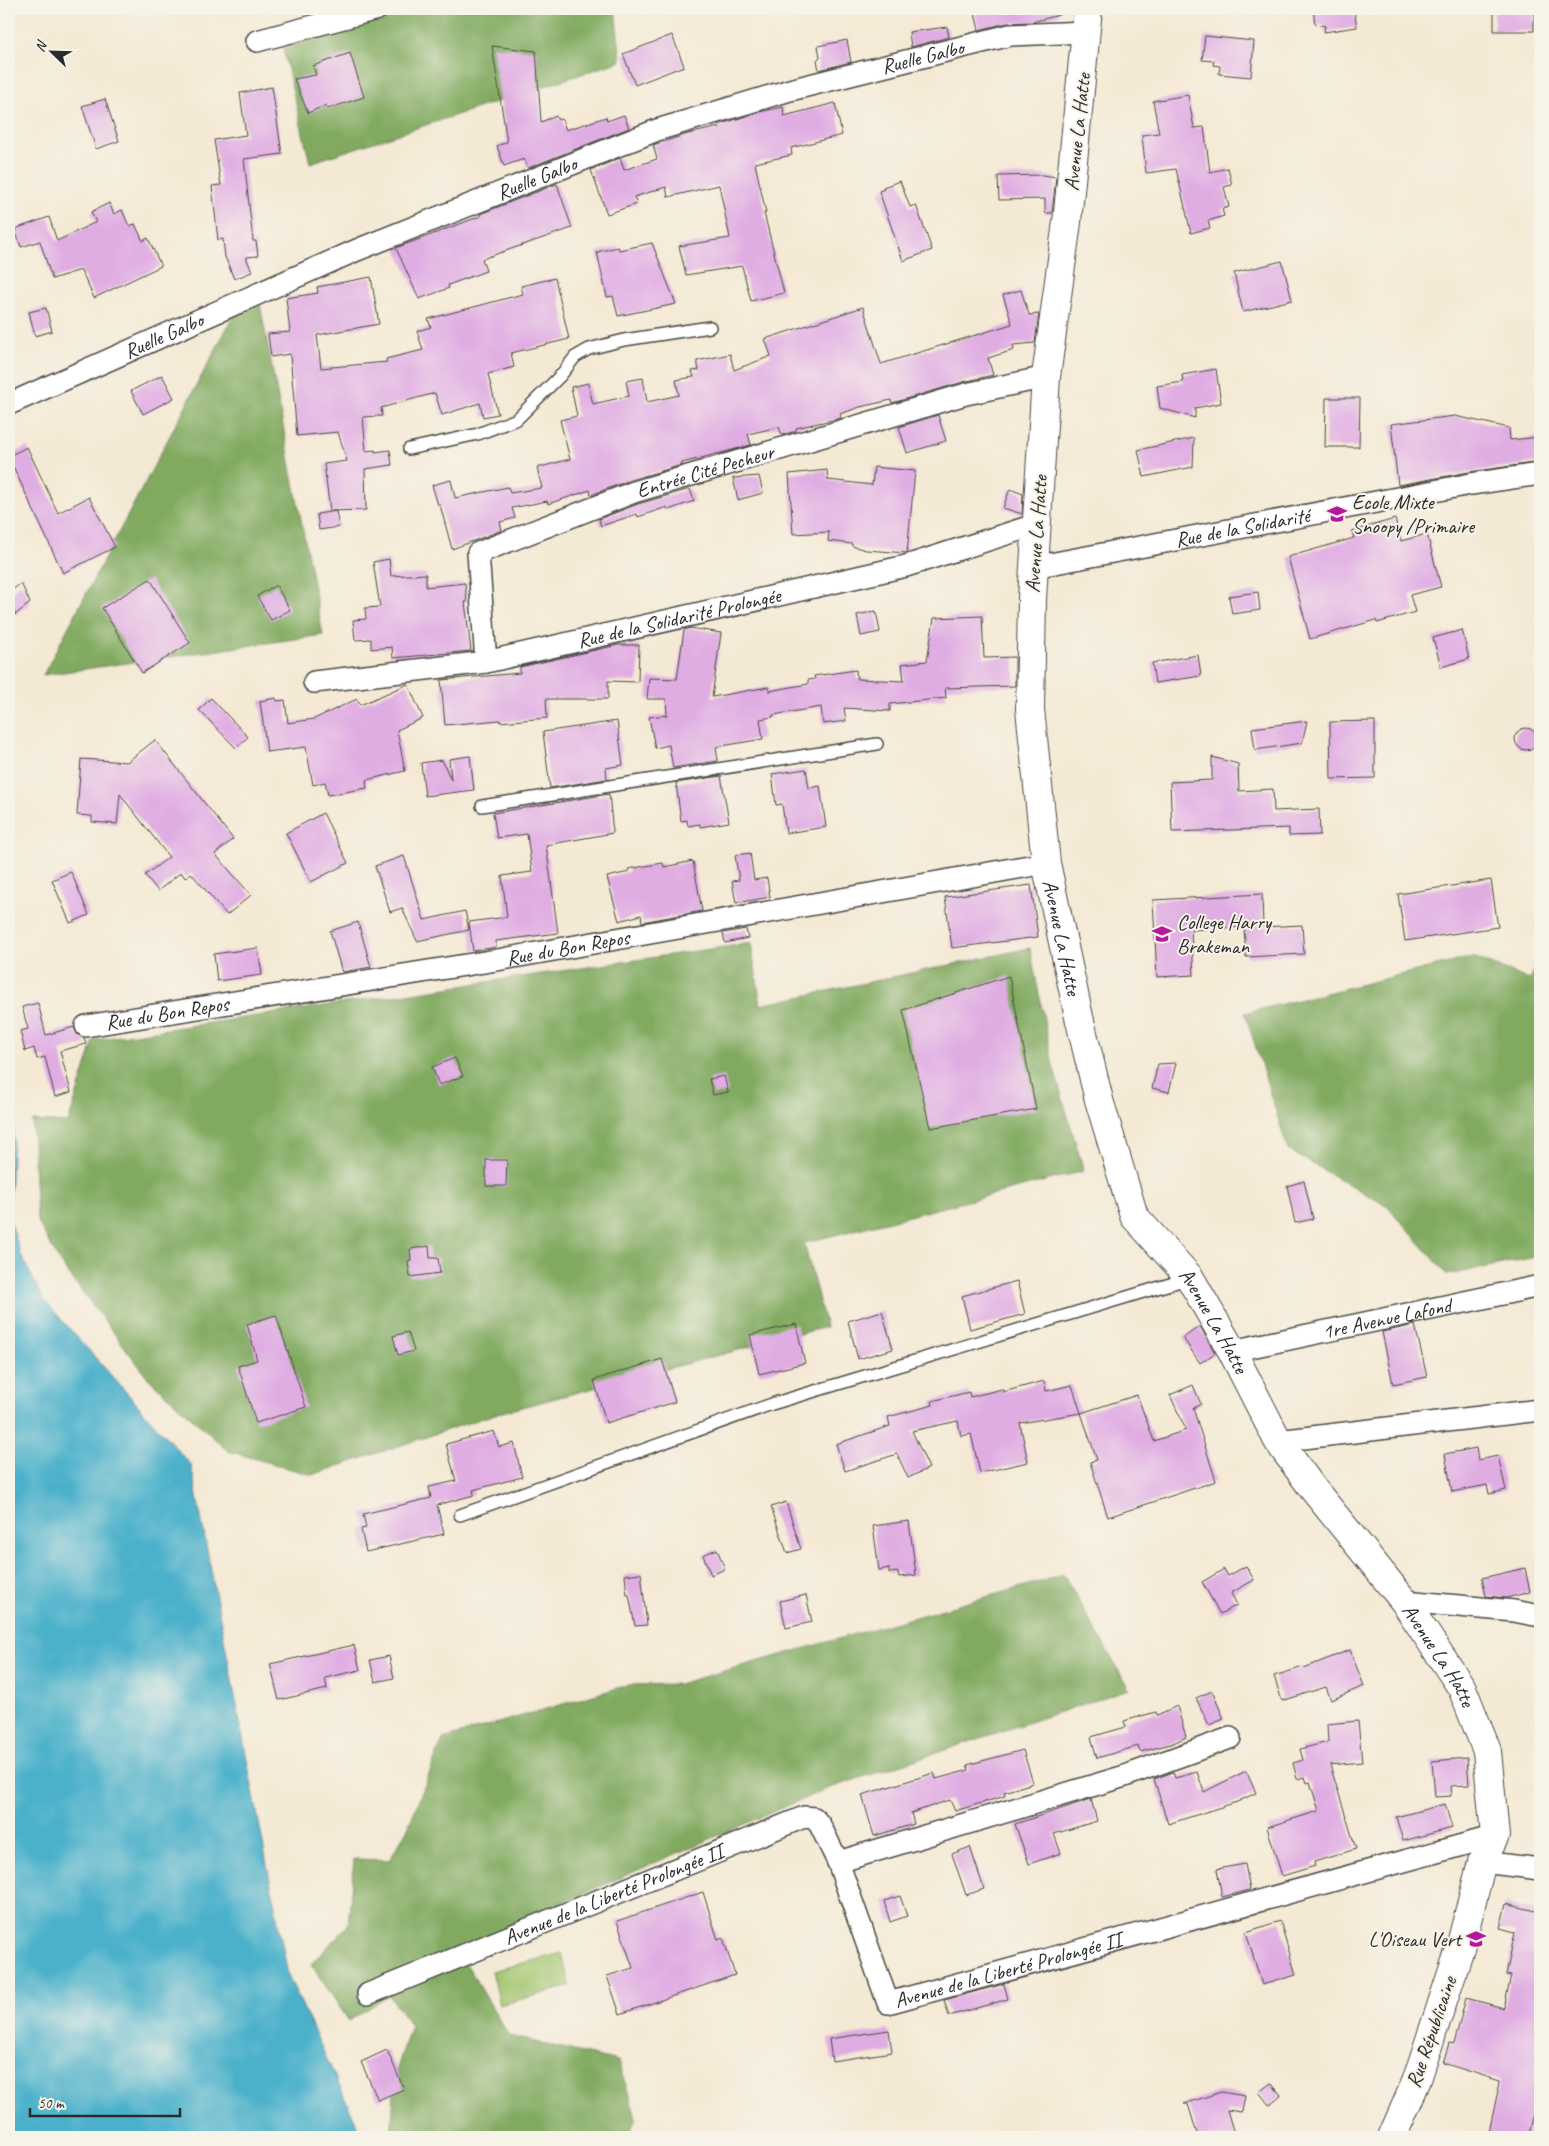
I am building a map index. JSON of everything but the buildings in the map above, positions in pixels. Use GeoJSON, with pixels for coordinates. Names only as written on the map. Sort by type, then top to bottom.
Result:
{"type":"FeatureCollection","features":[{"type":"Feature","properties":{"kind":"street"},"geometry":{"type":"LineString","coordinates":[[257,40],[377,9]]}},
{"type":"Feature","properties":{"kind":"street","name":"Avenue La Hatte"},"geometry":{"type":"LineString","coordinates":[[1088,20],[1067,222],[1046,377],[1032,599],[1030,709],[1046,863],[1079,1017],[1099,1100],[1134,1216],[1190,1278],[1232,1350],[1278,1441],[1314,1490],[1404,1601],[1462,1688],[1487,1751]]}},
{"type":"Feature","properties":{"kind":"street","name":"Ruelle Galbo"},"geometry":{"type":"LineString","coordinates":[[9,404],[357,250],[656,130],[790,90],[1010,35],[1088,20]]}},
{"type":"Feature","properties":{"kind":"street","name":"Entrée Cité Pecheur"},"geometry":{"type":"LineString","coordinates":[[486,662],[478,552],[634,492],[966,394],[1046,377]]}},
{"type":"Feature","properties":{"kind":"street","name":"Rue de la Solidarité"},"geometry":{"type":"LineString","coordinates":[[1034,567],[1470,484],[1540,474]]}},
{"type":"Feature","properties":{"kind":"street","name":"Rue de la Solidarité Prolongée"},"geometry":{"type":"LineString","coordinates":[[314,682],[486,662],[906,566],[1038,524]]}},
{"type":"Feature","properties":{"kind":"street","name":"Rue du Bon Repos"},"geometry":{"type":"LineString","coordinates":[[86,1026],[503,959],[1046,863]]}},
{"type":"Feature","properties":{"kind":"street","name":"1re Avenue Lafond"},"geometry":{"type":"LineString","coordinates":[[1232,1350],[1540,1286]]}},
{"type":"Feature","properties":{"kind":"street"},"geometry":{"type":"LineString","coordinates":[[1278,1441],[1540,1410]]}},
{"type":"Feature","properties":{"kind":"street"},"geometry":{"type":"LineString","coordinates":[[1404,1601],[1514,1611],[1540,1616]]}},
{"type":"Feature","properties":{"kind":"street"},"geometry":{"type":"LineString","coordinates":[[838,1862],[1125,1776],[1230,1738]]}},
{"type":"Feature","properties":{"kind":"street","name":"Rue Républicaine"},"geometry":{"type":"LineString","coordinates":[[1392,2137],[1416,2082],[1459,1952],[1482,1862],[1494,1836],[1487,1751]]}},
{"type":"Feature","properties":{"kind":"street","name":"Avenue de la Liberté Prolongée II"},"geometry":{"type":"LineString","coordinates":[[368,1994],[804,1817],[814,1818],[820,1825],[838,1862],[888,2003],[1494,1836]]}},
{"type":"Feature","properties":{"kind":"street"},"geometry":{"type":"LineString","coordinates":[[1482,1862],[1540,1869]]}},
{"type":"Feature","properties":{"kind":"lane"},"geometry":{"type":"LineString","coordinates":[[409,449],[478,434],[518,418],[562,375],[576,357],[589,349],[624,340],[710,326]]}},
{"type":"Feature","properties":{"kind":"lane"},"geometry":{"type":"LineString","coordinates":[[482,806],[877,744]]}},
{"type":"Feature","properties":{"kind":"lane"},"geometry":{"type":"LineString","coordinates":[[460,1515],[772,1404],[1190,1278]]}},
{"type":"Feature","properties":{"kind":"green space"},"geometry":{"type":"Polygon","coordinates":[[[390,9],[615,9],[621,61],[310,163],[283,49],[390,9]]]}},
{"type":"Feature","properties":{"kind":"green space"},"geometry":{"type":"Polygon","coordinates":[[[259,299],[323,635],[43,675],[235,313],[259,299]]]}},
{"type":"Feature","properties":{"kind":"green space"},"geometry":{"type":"Polygon","coordinates":[[[751,943],[761,1005],[1030,948],[1053,1066],[1084,1171],[804,1243],[826,1327],[495,1414],[312,1475],[228,1451],[149,1379],[61,1264],[37,1221],[32,1121],[68,1123],[94,1040],[751,943]]]}},
{"type":"Feature","properties":{"kind":"green space"},"geometry":{"type":"Polygon","coordinates":[[[1540,955],[1540,1256],[1448,1275],[1387,1206],[1288,1150],[1245,1013],[1473,957],[1530,980],[1540,955]]]}},
{"type":"Feature","properties":{"kind":"green space"},"geometry":{"type":"Polygon","coordinates":[[[1064,1575],[1129,1689],[824,1790],[457,1948],[509,2036],[618,2061],[636,2117],[628,2137],[391,2137],[395,2075],[411,2025],[389,1995],[349,2021],[311,1964],[348,1925],[354,1859],[389,1860],[407,1830],[443,1739],[628,1685],[678,1684],[1064,1575]]]}},
{"type":"Feature","properties":{"kind":"green space"},"geometry":{"type":"Polygon","coordinates":[[[562,1953],[570,1986],[500,2005],[492,1971],[562,1953]]]}},
{"type":"Feature","properties":{"kind":"water"},"geometry":{"type":"Polygon","coordinates":[[[9,1033],[14,1121],[9,1216],[9,1033]]]}},
{"type":"Feature","properties":{"kind":"water"},"geometry":{"type":"Polygon","coordinates":[[[9,1216],[21,1255],[44,1300],[191,1465],[288,1975],[363,2137],[9,2137],[9,1216]]]}},
{"type":"Feature","properties":{"kind":"place","name":"Ecole Mixte Snoopy /Primaire"},"geometry":{"type":"Point","coordinates":[1337,514]}},
{"type":"Feature","properties":{"kind":"place","name":"College Harry Brakeman"},"geometry":{"type":"Point","coordinates":[1162,934]}},
{"type":"Feature","properties":{"kind":"place","name":"L'Oiseau Vert"},"geometry":{"type":"Point","coordinates":[1476,1939]}}]}
